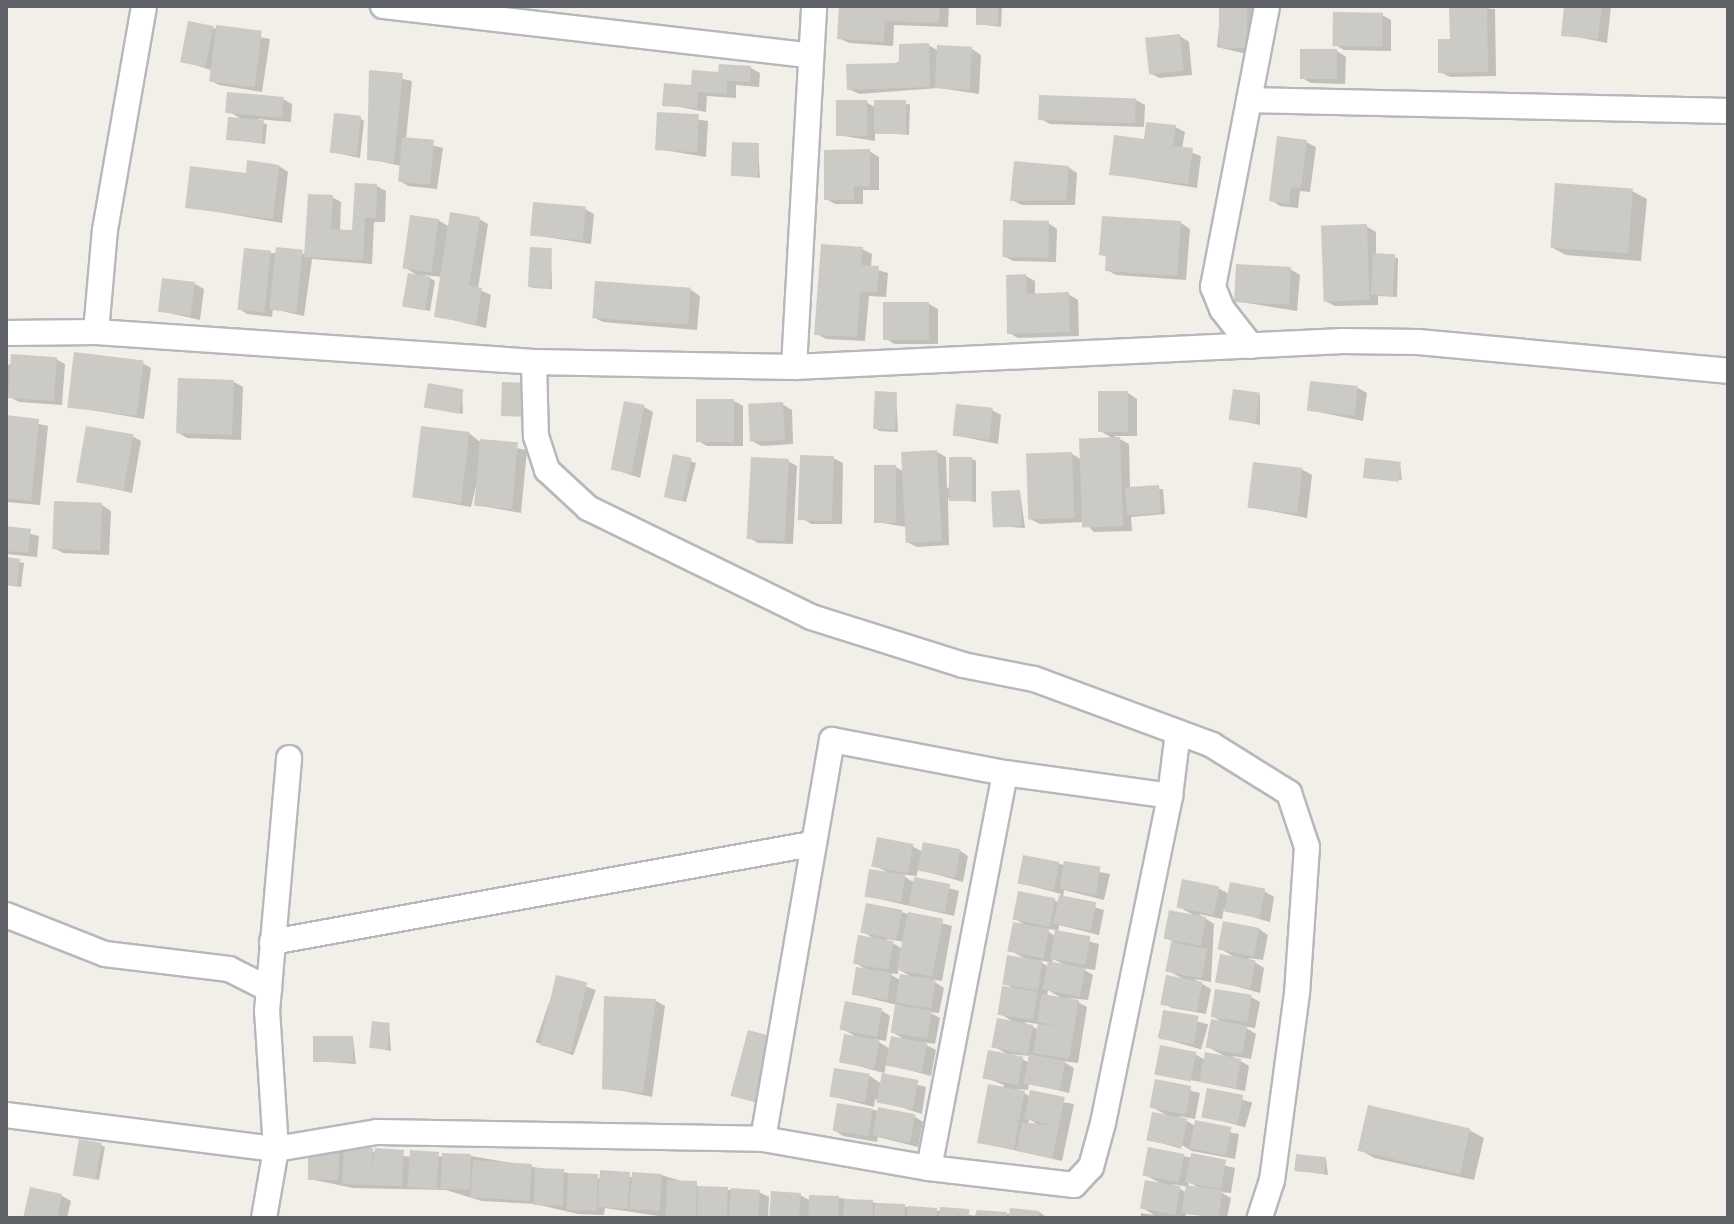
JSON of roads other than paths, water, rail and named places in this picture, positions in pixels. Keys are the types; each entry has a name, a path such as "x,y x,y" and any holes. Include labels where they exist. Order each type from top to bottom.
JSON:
{"street":[{"path":"96,332 105,230 144,6"},
{"path":"383,6 808,55"},
{"path":"794,367 808,55 814,6"},
{"path":"1251,346 1222,309 1213,287 1267,6"},
{"path":"1249,100 1728,111"},
{"path":"6,333 96,332 534,362 794,367 1251,346 1418,342 1728,371"},
{"path":"534,362 536,436 547,470 588,508 811,617 963,665 1034,679 1178,732 1212,745 1289,793 1307,847 1297,993 1272,1180 1260,1218"},
{"path":"6,1115 276,1149 377,1132 763,1139 929,1168 1074,1185 1091,1167 1170,796 1178,732"},
{"path":"763,1139 811,844 832,740 1005,773 1170,796"},
{"path":"264,1218 276,1149 269,989 289,758"},
{"path":"929,1168 1005,773"},
{"path":"272,942 811,844"},
{"path":"6,915 27,928 105,954 229,969 269,989"}]}
